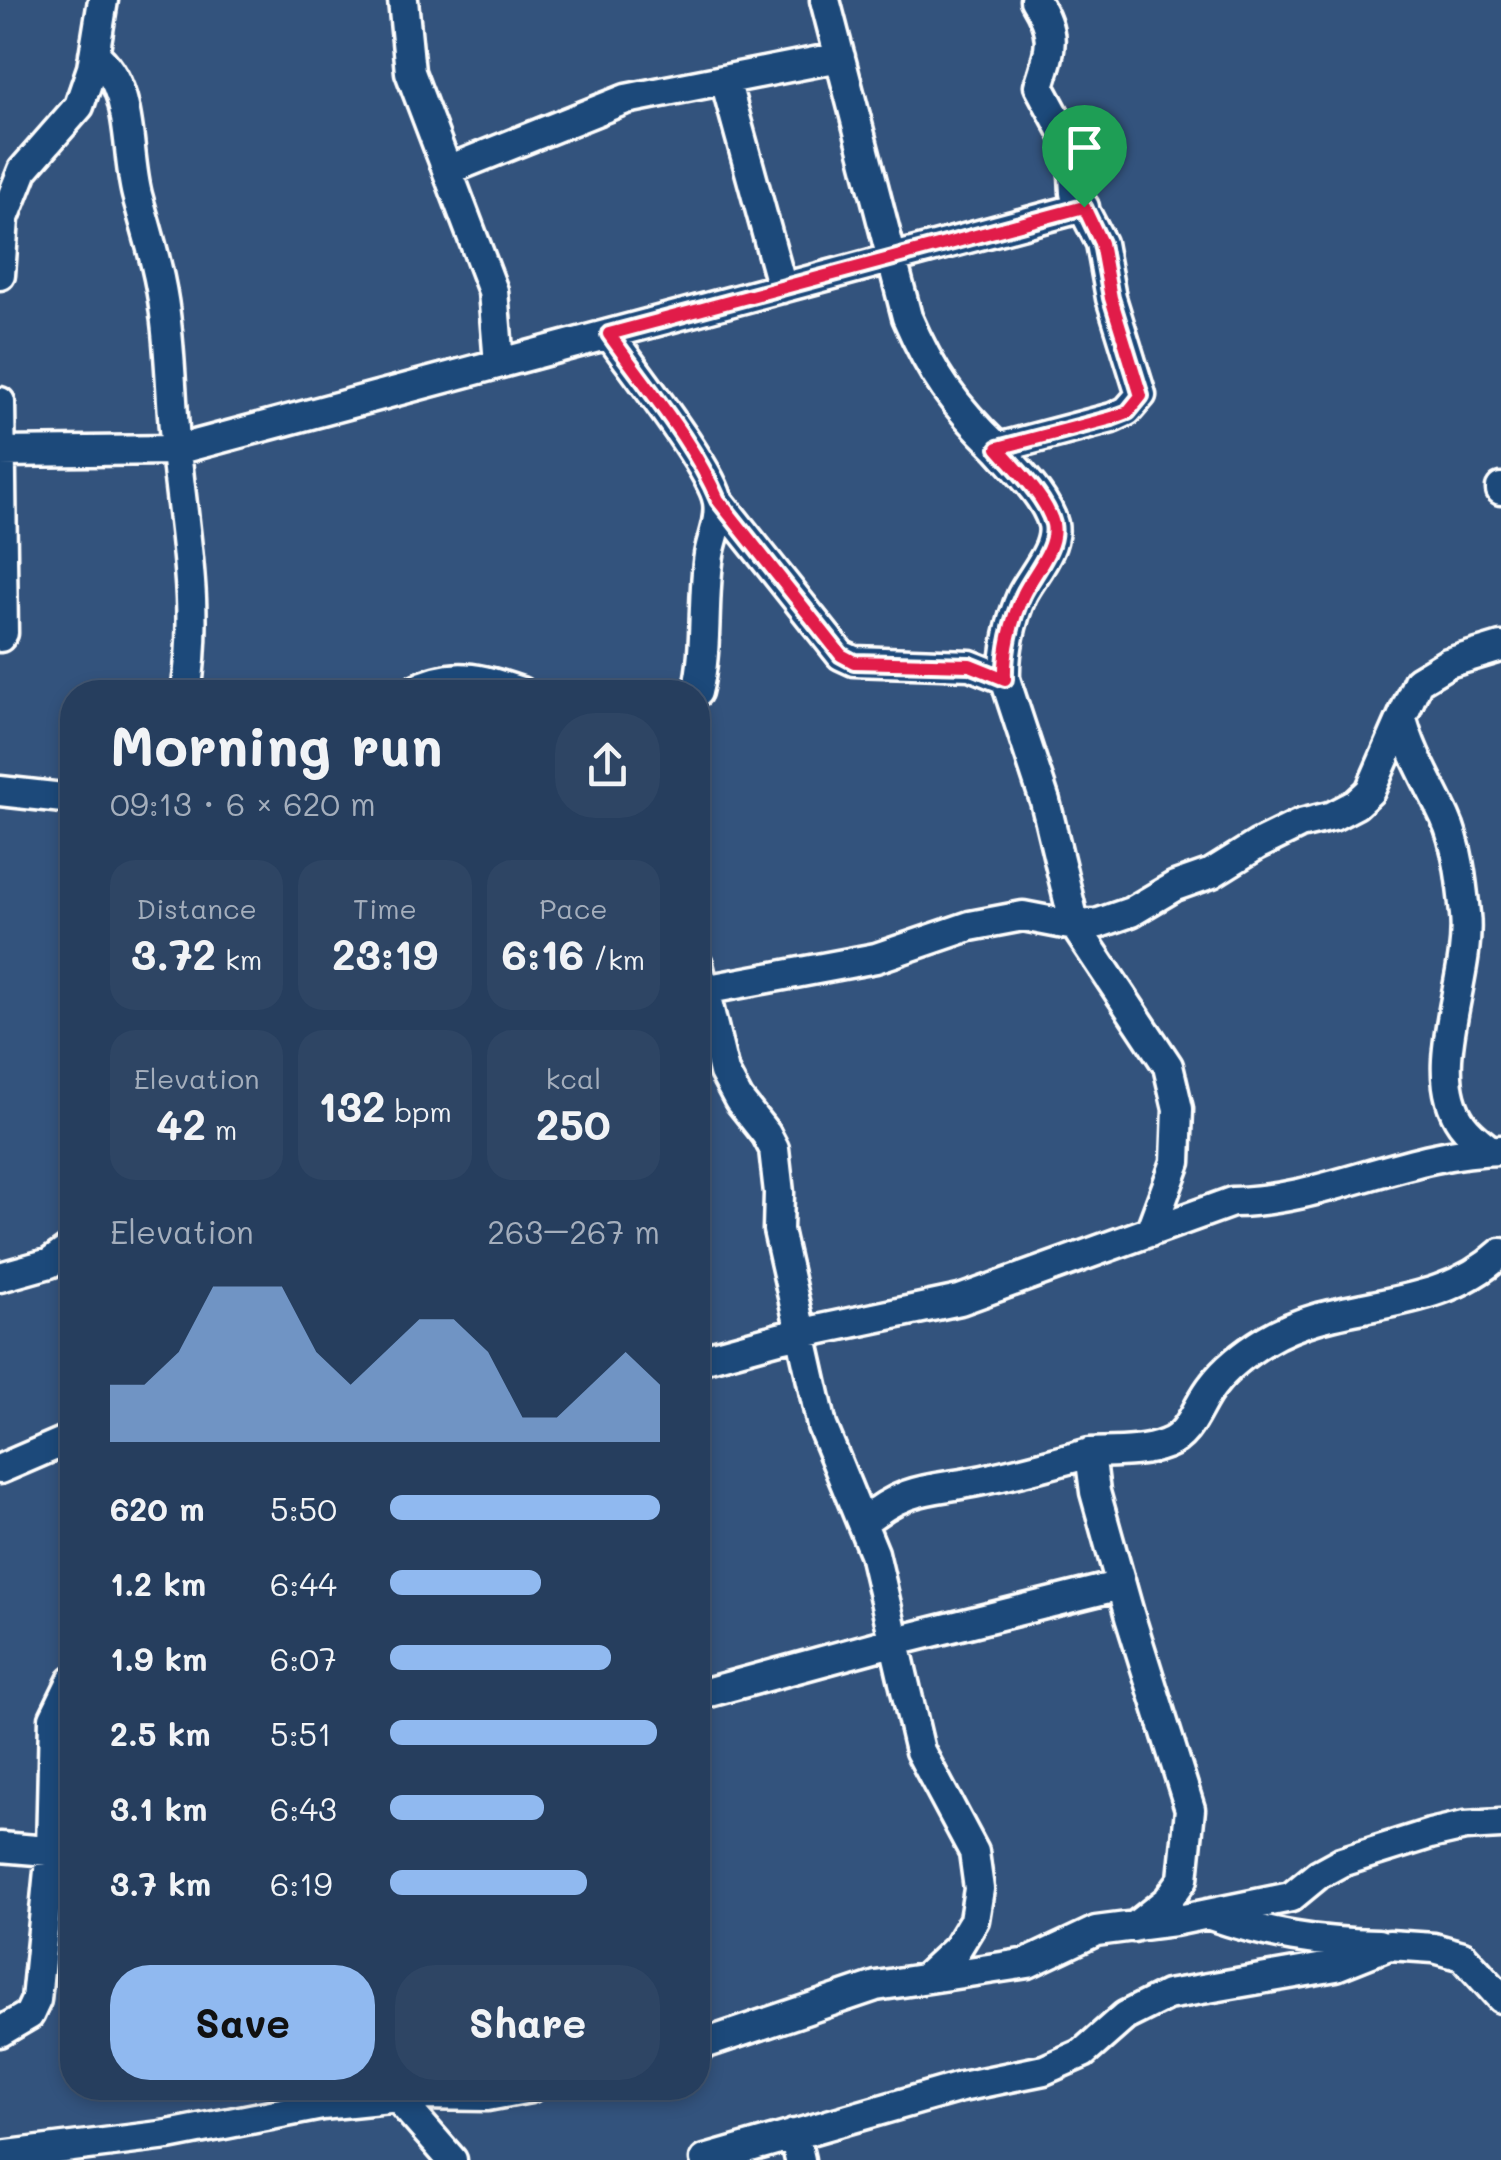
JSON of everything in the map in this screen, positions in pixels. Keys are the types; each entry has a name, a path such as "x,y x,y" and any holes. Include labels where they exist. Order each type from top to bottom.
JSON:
{"street":[{"path":"1,259 4,218 22,170 80,106 94,54 102,0"},
{"path":"403,0 410,72 493,291 499,363"},
{"path":"825,0 907,317 928,366 967,418 998,448 1040,500 1053,524 1052,538 1022,596 1014,621 1005,679 1045,801 1075,926 1168,1066 1178,1109 1176,1162 1150,1232"},
{"path":"998,448 1112,418 1128,412 1141,396 1111,298 1101,243 1075,193 1068,140 1038,86 1052,44 1047,19 1035,0"},
{"path":"94,54 108,65 118,82 136,193 154,248 166,314 194,620 187,680"},
{"path":"448,170 626,99 840,57"},
{"path":"725,80 782,288"},
{"path":"0,452 176,450 1084,207"},
{"path":"609,334 691,452 718,500 841,655 854,662 970,665 1005,679"},
{"path":"0,402 0,638"},
{"path":"697,680 718,500"},
{"path":"710,980 876,958 970,926 1023,916 1075,926 1131,912 1300,824 1332,816 1356,804 1370,791 1418,680 1428,672 1501,647"},
{"path":"440,680 466,676 480,680"},
{"path":"1402,719 1407,740 1447,821 1466,916 1466,946 1446,1079 1461,1122 1495,1150"},
{"path":"0,791 60,798"},
{"path":"710,1021 724,1072 774,1149 778,1167 778,1230 822,1426 874,1553 920,1751 974,1852 979,1889 974,1920 957,1948 927,1976"},
{"path":"710,1357 801,1333 960,1300 1232,1202 1270,1202 1428,1159 1495,1150"},
{"path":"862,1523 885,1504 914,1490 988,1480 1090,1453 1168,1444 1183,1434 1213,1384 1265,1340 1304,1322 1453,1287 1501,1252"},
{"path":"0,1277 50,1263 60,1256"},
{"path":"0,1469 60,1443"},
{"path":"1090,1453 1095,1492 1120,1585 1190,1809 1183,1879 1168,1900 1134,1927"},
{"path":"710,1692 1120,1585"},
{"path":"60,1706 54,1718 60,1818"},
{"path":"710,2042 839,1997 927,1976 1028,1963 1096,1931 1208,1914 1291,1896 1328,1868 1430,1834 1464,1826 1501,1824"},
{"path":"0,1847 60,1852"},
{"path":"0,2032 29,2015 36,2000 60,1863"},
{"path":"1208,1914 1253,1930 1317,1943 1434,1948 1463,1956 1501,1998"},
{"path":"705,2160 797,2147 961,2087 1044,2070 1083,2053 1125,2016 1167,1995 1336,1966 1390,1945"},
{"path":"0,2156 168,2135 352,2100"},
{"path":"386,2100 452,2160"}],"route":[{"path":"1084,207 1101,243 1111,298 1141,396 1128,412 1112,418 998,448 1040,500 1053,524 1046,554 1022,596 1014,621 1005,679 970,665 854,662 841,655 718,500 681,437 609,334 1084,207"}]}
